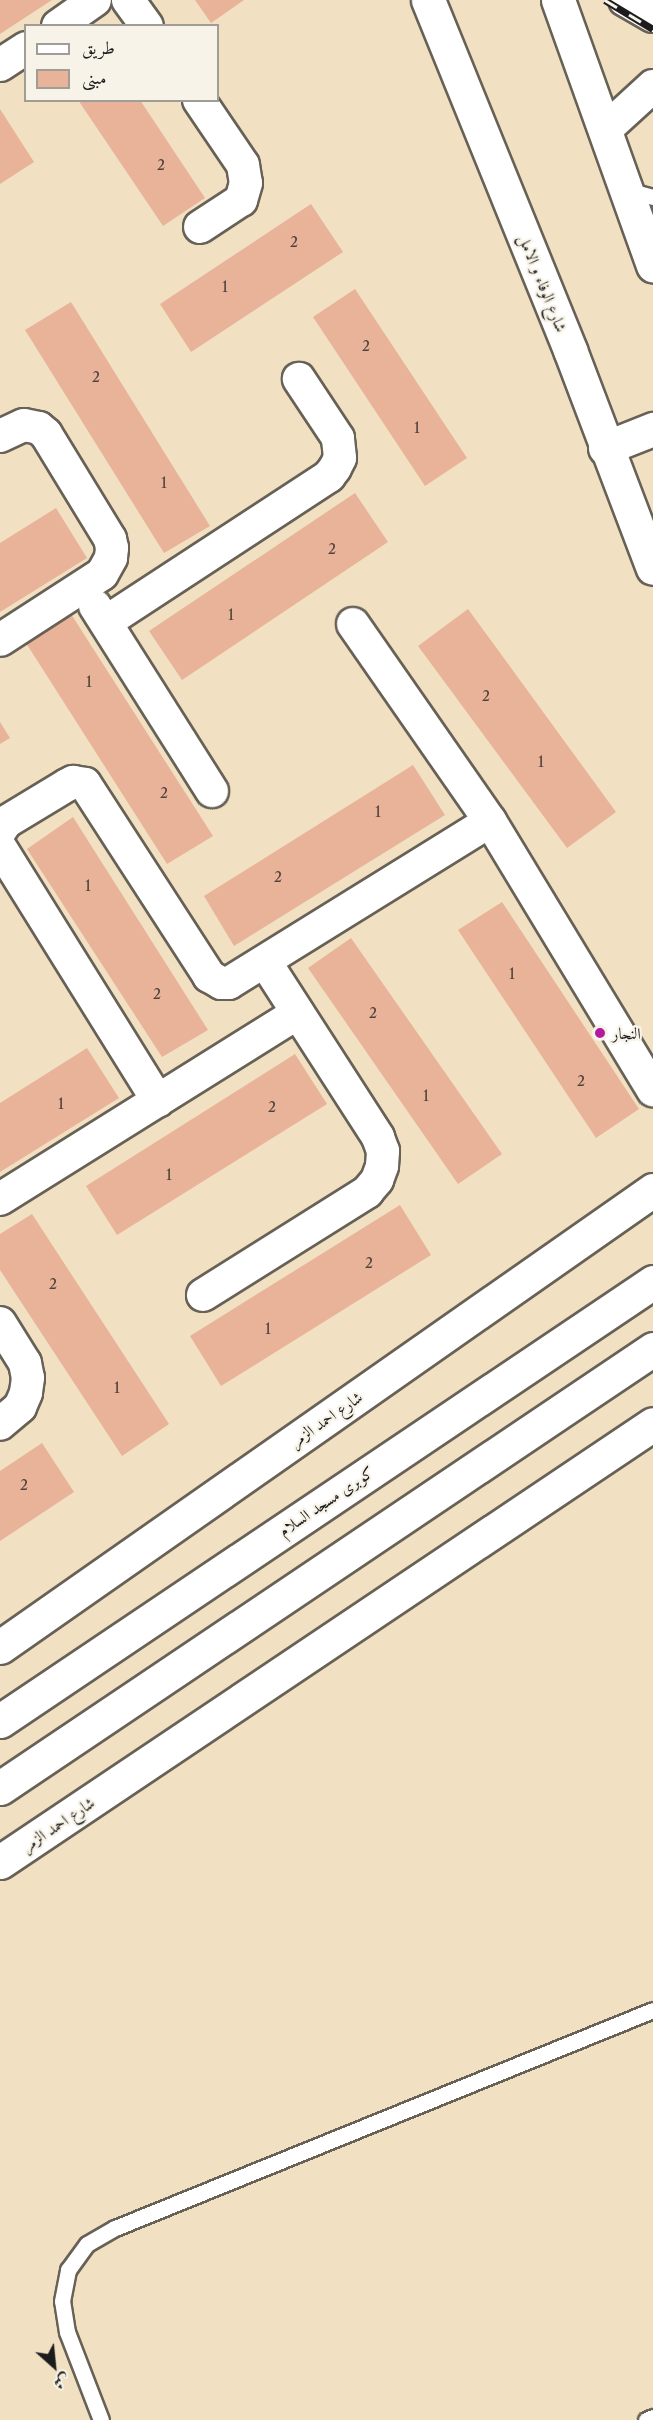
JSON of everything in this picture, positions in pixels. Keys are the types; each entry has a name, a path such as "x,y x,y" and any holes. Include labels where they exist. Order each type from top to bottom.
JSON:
{"main road":[{"name":"شارع الوفاء و الامل","path":"428,0 570,350 605,448 653,568"},
{"path":"558,0 605,130 639,193 653,266"},
{"path":"605,448 653,429"},
{"name":"شارع احمد الزمر","path":"0,1647 653,1190"},
{"name":"كوبرى مسجد السلام","path":"0,1721 653,1282"},
{"path":"0,1788 653,1349"},
{"name":"شارع احمد الزمر","path":"0,1862 653,1424"}],"street":[{"path":"61,24 95,0"},
{"path":"128,0 146,24"},
{"path":"624,0 653,16"},
{"path":"0,65 24,49"},
{"path":"605,130 653,86"},
{"path":"200,102 243,165 246,183 241,200 200,227"},
{"path":"106,622 329,476 340,458 338,438 299,378"},
{"path":"0,436 24,425 39,428 46,434 110,539 111,558 108,567 83,587 0,640"},
{"path":"83,587 212,790"},
{"path":"353,624 490,821 653,1089"},
{"path":"0,831 6,822 67,785 73,782 85,784 209,976 221,983 229,983 266,963 490,821"},
{"path":"0,847 158,1101"},
{"path":"203,1295 367,1192 377,1180 382,1166 383,1151 378,1137 266,963"},
{"path":"0,1199 298,1013"},
{"path":"0,1323 25,1363 28,1378 26,1393 20,1407 0,1424"}],"lane":[{"path":"101,2420 67,2332 62,2301 68,2270 87,2244 115,2228 653,2010"},
{"path":"646,2420 653,2417"}],"building":[{"path":"0,0 52,0 0,34"},
{"path":"195,0 244,0 211,23"},
{"path":"79,102 141,102 205,198 163,226"},
{"path":"0,109 34,162 0,184"},
{"path":"311,204 343,252 191,352 160,304"},
{"path":"355,289 467,458 425,486 313,317"},
{"path":"71,302 210,526 164,553 25,330"},
{"path":"355,493 388,542 182,680 149,631"},
{"path":"56,508 87,558 0,612 0,543"},
{"path":"468,609 616,812 567,848 418,646"},
{"path":"71,614 213,836 167,864 26,643"},
{"path":"0,722 10,738 0,744"},
{"path":"413,765 445,815 234,946 204,896"},
{"path":"73,817 208,1030 162,1057 27,849"},
{"path":"502,902 639,1109 596,1138 458,930"},
{"path":"351,938 502,1154 458,1184 308,968"},
{"path":"87,1048 119,1098 0,1172 0,1103"},
{"path":"295,1054 327,1104 117,1235 86,1186"},
{"path":"400,1205 431,1255 221,1386 190,1336"},
{"path":"32,1214 169,1424 122,1456 0,1270 0,1234"},
{"path":"42,1443 74,1492 0,1541 0,1471"}],"railway":[{"path":"605,0 653,29"}],"place":[{"name":"النجار","path":"600,1033"}]}
